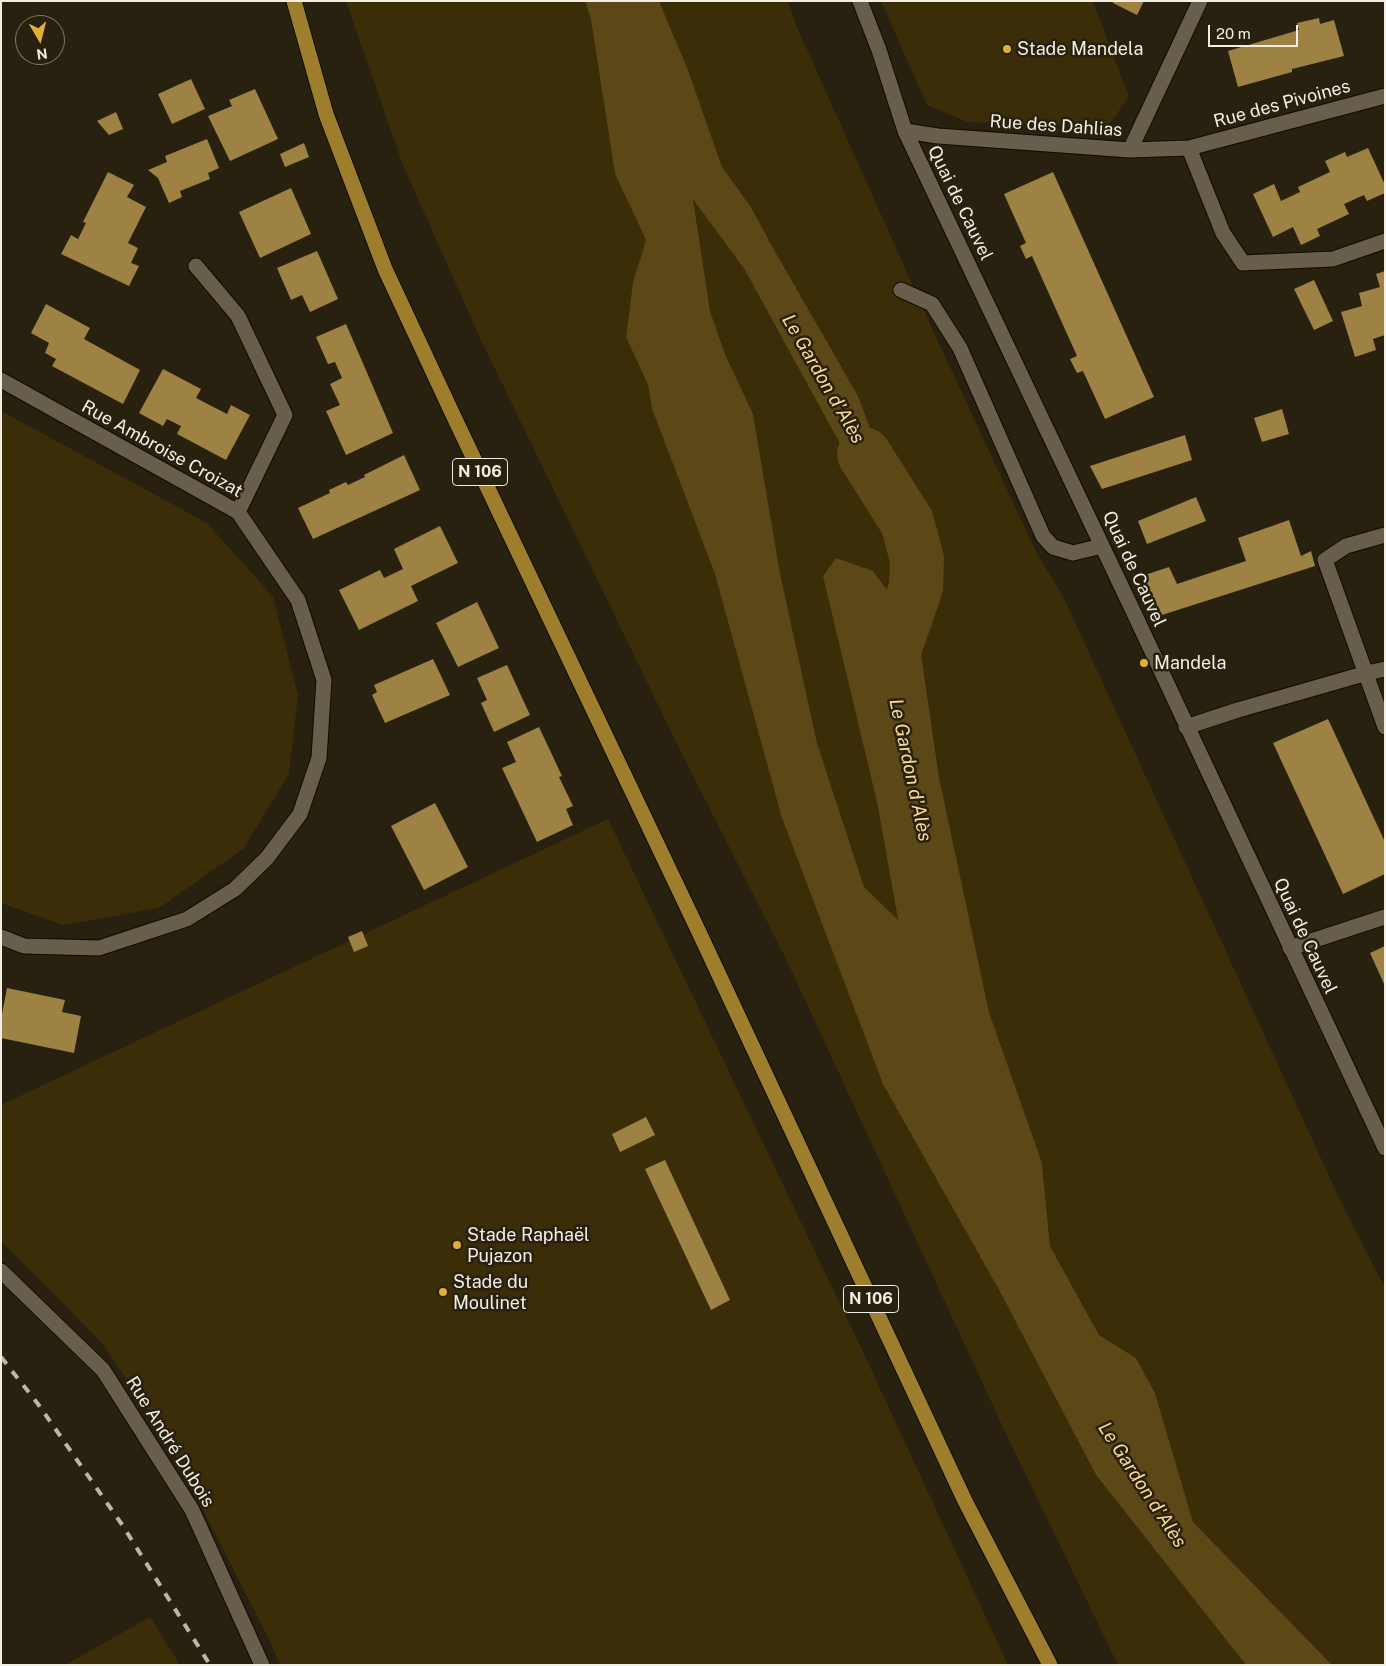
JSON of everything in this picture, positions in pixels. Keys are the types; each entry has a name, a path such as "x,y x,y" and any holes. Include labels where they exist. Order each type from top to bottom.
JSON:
{"main road":[{"name":"N 106","path":"294,1 326,114 385,268 965,1501 1050,1665"}],"street":[{"name":"Quai de Cauvel","path":"860,1 879,50 905,131 1385,1148"},
{"name":"Rue des Dahlias","path":"905,131 938,136 1130,150 1200,1"},
{"name":"Rue des Pivoines","path":"1130,150 1189,148 1385,96"},
{"path":"1189,148 1223,233 1243,263 1333,258 1385,242"},
{"path":"196,266 238,316 285,415 238,512"},
{"path":"901,290 932,304 960,348 1043,536 1053,546 1073,553 1102,546"},
{"name":"Rue Ambroise Croizat","path":"1,380 238,512 298,600 324,680 319,758 300,814 267,858 235,889 187,919 99,948 24,946 1,937"},
{"path":"1385,535 1346,546 1326,560 1385,728"},
{"path":"1186,727 1367,673 1385,670"},
{"path":"1290,948 1385,917"},
{"name":"Rue André Dubois","path":"1,1271 103,1370 192,1510 262,1665"}],"shaded area":[{"path":"346,1 585,1 591,20 615,174 646,240 633,282 626,337 648,385 652,409 715,574 998,1288 1096,1475 1246,1665 1118,1665 1008,1438 787,961 679,748 480,338 403,165"},
{"path":"659,1 788,1 796,25 935,335 1037,554 1062,594 1340,1200 1385,1288 1385,1665 1332,1665 1193,1522 1155,1393 1136,1358 1099,1335 1050,1246 1042,1163 989,1012 939,777 917,625 916,588 907,592 896,602 873,571 877,802 898,921 864,887 817,743 780,573 753,414 725,354 710,311 693,198 745,270 877,491 903,516 858,396 751,207 722,167 688,70"},
{"name":"Stade Mandela","path":"881,1 1093,1 1129,97 1108,126 968,122 927,105"},
{"path":"1,411 207,523 273,597 298,695 289,774 243,849 159,908 63,925 1,903"},
{"name":"Stade du Moulinet","path":"608,819 864,1354 1008,1665 280,1665 267,1635 162,1430 101,1342 1,1241 1,1105"},
{"path":"150,1617 180,1665 65,1665"}],"water":[{"path":"585,1 659,1 688,70 722,167 751,207 858,396 903,517 849,460 745,270 693,199 710,311 725,354 753,414 780,573 817,743 864,887 898,920 877,802 823,576 836,558 873,571 896,602 916,587 917,626 939,777 989,1012 1042,1163 1050,1246 1099,1335 1136,1358 1155,1393 1193,1522 1332,1665 1246,1665 1096,1475 998,1288 883,1084 782,818 715,574 652,409 648,385 626,337 633,282 646,240 615,174 591,20"}],"building":[{"path":"1113,1 1144,1 1137,15 1113,3"},
{"path":"1319,18 1320,24 1334,20 1344,56 1292,69 1292,72 1238,87 1228,51 1299,30 1297,23"},
{"path":"191,79 205,109 172,124 158,94"},
{"path":"255,89 278,139 230,161 208,116 232,106 229,100"},
{"path":"116,112 123,129 109,135 97,121"},
{"path":"207,139 219,168 208,173 210,179 180,191 182,197 169,203 158,178 148,170 167,162 165,156"},
{"path":"304,143 309,157 285,167 280,154"},
{"path":"1368,148 1385,185 1385,193 1367,201 1364,195 1344,204 1349,214 1317,229 1320,236 1301,245 1293,227 1273,237 1253,194 1274,184 1281,201 1300,192 1298,187 1330,172 1325,161 1345,152 1347,157"},
{"path":"108,172 134,185 127,197 146,207 128,243 138,248 131,263 139,266 129,286 61,254 71,235 78,239 86,223 83,222"},
{"path":"1053,172 1154,397 1105,419 1083,371 1077,373 1070,359 1077,356 1032,256 1026,259 1020,246 1026,243 1004,194"},
{"path":"291,188 311,234 260,258 239,212"},
{"path":"317,251 338,299 310,312 302,295 291,300 277,268"},
{"path":"1385,271 1385,335 1373,339 1376,350 1355,357 1341,312 1362,306 1359,293 1380,287 1376,274"},
{"path":"1314,280 1333,321 1314,330 1294,289"},
{"path":"46,304 90,328 84,339 140,370 123,404 52,366 56,359 45,353 49,343 31,333"},
{"path":"346,324 393,433 346,455 326,411 340,405 330,384 342,378 335,362 328,364 316,337"},
{"path":"163,369 201,389 196,398 227,414 231,405 250,415 226,460 177,434 181,426 167,419 163,426 139,413"},
{"path":"1282,409 1289,434 1262,442 1254,418"},
{"path":"1185,435 1192,460 1102,489 1090,466"},
{"path":"404,455 420,490 313,539 298,508 330,493 329,490 346,482 348,485 365,477 364,475"},
{"path":"1196,497 1206,521 1147,544 1138,521"},
{"path":"1289,520 1301,556 1311,551 1315,566 1162,615 1142,576 1169,567 1177,584 1246,561 1238,538"},
{"path":"440,526 458,563 411,586 418,601 359,630 339,590 380,570 384,578 403,569 394,549"},
{"path":"477,602 499,648 458,667 436,623"},
{"path":"433,659 450,695 385,723 372,695 377,692 374,685"},
{"path":"507,665 530,715 494,732 481,703 487,700 477,678"},
{"path":"1328,719 1385,842 1385,874 1343,894 1273,743"},
{"path":"539,727 562,776 559,777 573,806 566,809 573,825 537,842 502,768 516,762 507,742"},
{"path":"435,803 468,867 424,890 391,826"},
{"path":"362,931 368,946 354,952 348,937"},
{"path":"1385,946 1385,986 1370,953"},
{"path":"7,988 65,1000 62,1012 81,1016 74,1053 1,1038 1,1019"},
{"path":"646,1117 655,1135 620,1152 612,1134"},
{"path":"665,1160 730,1300 711,1310 645,1169"}],"waterway":[{"name":"Le Gardon d'Alès","path":"864,454 907,522 917,559 916,587 895,648 894,657"}],"railway":[{"path":"1,1357 38,1404 123,1526 210,1665"}],"place":[{"name":"Stade Mandela","path":"1007,49"},
{"name":"Mandela","path":"1144,663"},
{"name":"Stade Raphaël Pujazon","path":"457,1245"},
{"name":"Stade du Moulinet","path":"443,1292"}]}
